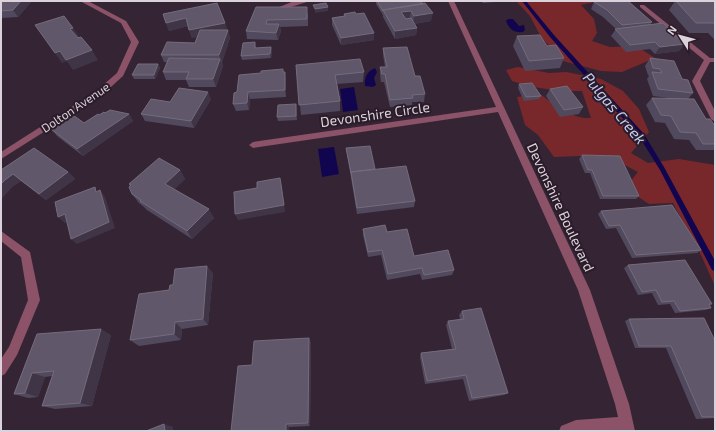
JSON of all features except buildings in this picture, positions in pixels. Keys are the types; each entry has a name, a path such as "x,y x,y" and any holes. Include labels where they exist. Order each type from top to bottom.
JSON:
{"street":[{"name":"Dolton Avenue","path":"1,156 98,94 120,74 134,42 124,22 83,1"},
{"path":"275,10 294,3 306,1"},
{"name":"Devonshire Boulevard","path":"451,1 584,290 622,404 627,427"},
{"path":"642,6 712,60 696,81 715,119"},
{"name":"Devonshire Circle","path":"253,145 501,110"},
{"path":"1,235 26,255 34,300 13,351 1,370"},
{"path":"566,431 576,428 627,427"}],"shaded area":[{"path":"516,1 600,1 581,5 594,19 597,33 592,41 610,47 636,46 655,58 622,72 601,71 563,61 541,37 530,16"},
{"path":"508,19 513,19 519,26 524,25 525,30 523,32 517,32 512,30 506,21"},
{"path":"518,67 549,73 566,72 601,79 623,91 639,109 649,132 631,153 648,163 679,159 715,165 715,286 702,257 673,203 649,204 625,188 638,172 606,155 554,157 538,135 525,125 517,97 540,94 557,107 570,114 584,118 591,118 582,91 547,89 512,81 506,70"},
{"path":"375,68 377,72 374,78 376,85 373,87 365,86 367,75"},
{"path":"354,87 358,110 343,112 340,89"},
{"path":"334,147 339,174 322,177 318,149"}],"waterway":[{"name":"Pulgas Creek","path":"524,1 552,36 642,136 662,169 715,268"}]}
